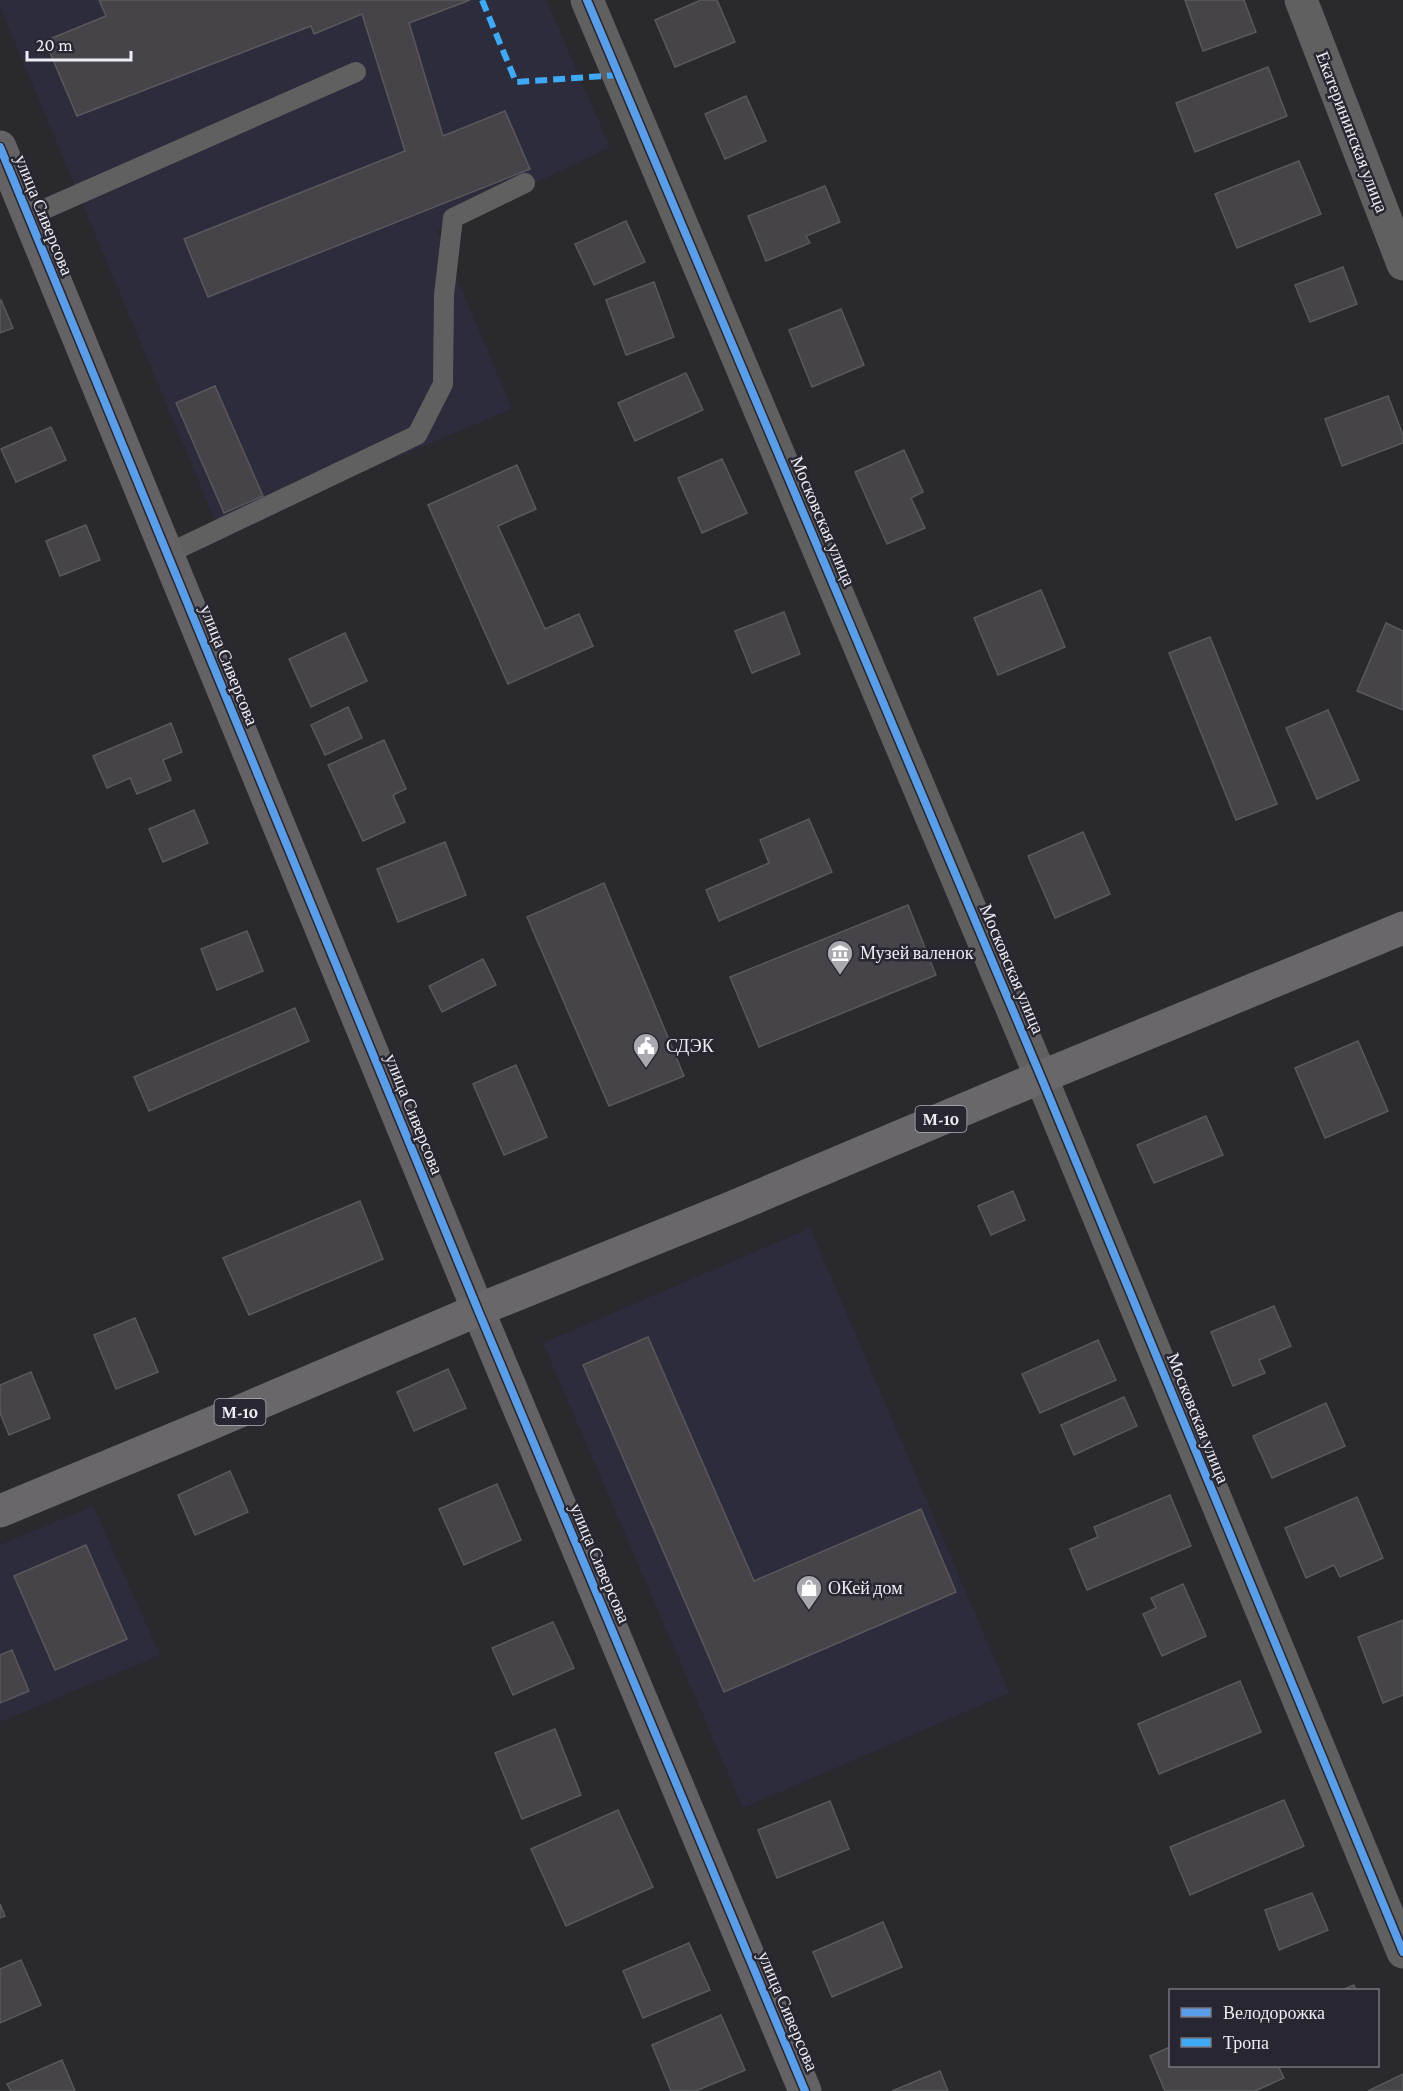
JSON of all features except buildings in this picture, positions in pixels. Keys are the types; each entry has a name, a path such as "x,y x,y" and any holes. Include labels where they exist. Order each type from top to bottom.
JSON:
{"highway":[{"name":"М-10","path":"0,1511 478,1310 717,1214 1403,928"}],"street":[{"name":"Московская улица","path":"587,0 1041,1077 1403,1952"},
{"name":"Екатерининская улица","path":"1301,0 1403,264"},
{"name":"улица Сиверсова","path":"0,147 478,1310 805,2091"}],"lane":[{"path":"29,216 356,72"},
{"path":"167,554 417,435 443,384 444,295 453,218 525,183"}],"shaded area":[{"path":"0,0 546,0 610,147 437,231 512,409 220,532 0,7"},
{"path":"810,1228 1009,1693 743,1808 543,1343"},
{"path":"93,1506 160,1655 0,1722 0,1545"}],"marked path":[{"path":"482,0 516,82 619,75"}],"cycle path":[{"path":"587,0 1041,1077 1403,1952"},
{"path":"0,147 478,1310 805,2091"}],"place":[{"name":"Музей валенок","path":"840,976"},
{"name":"СДЭК","path":"646,1069"},
{"name":"ОКей дом","path":"809,1611"}]}
